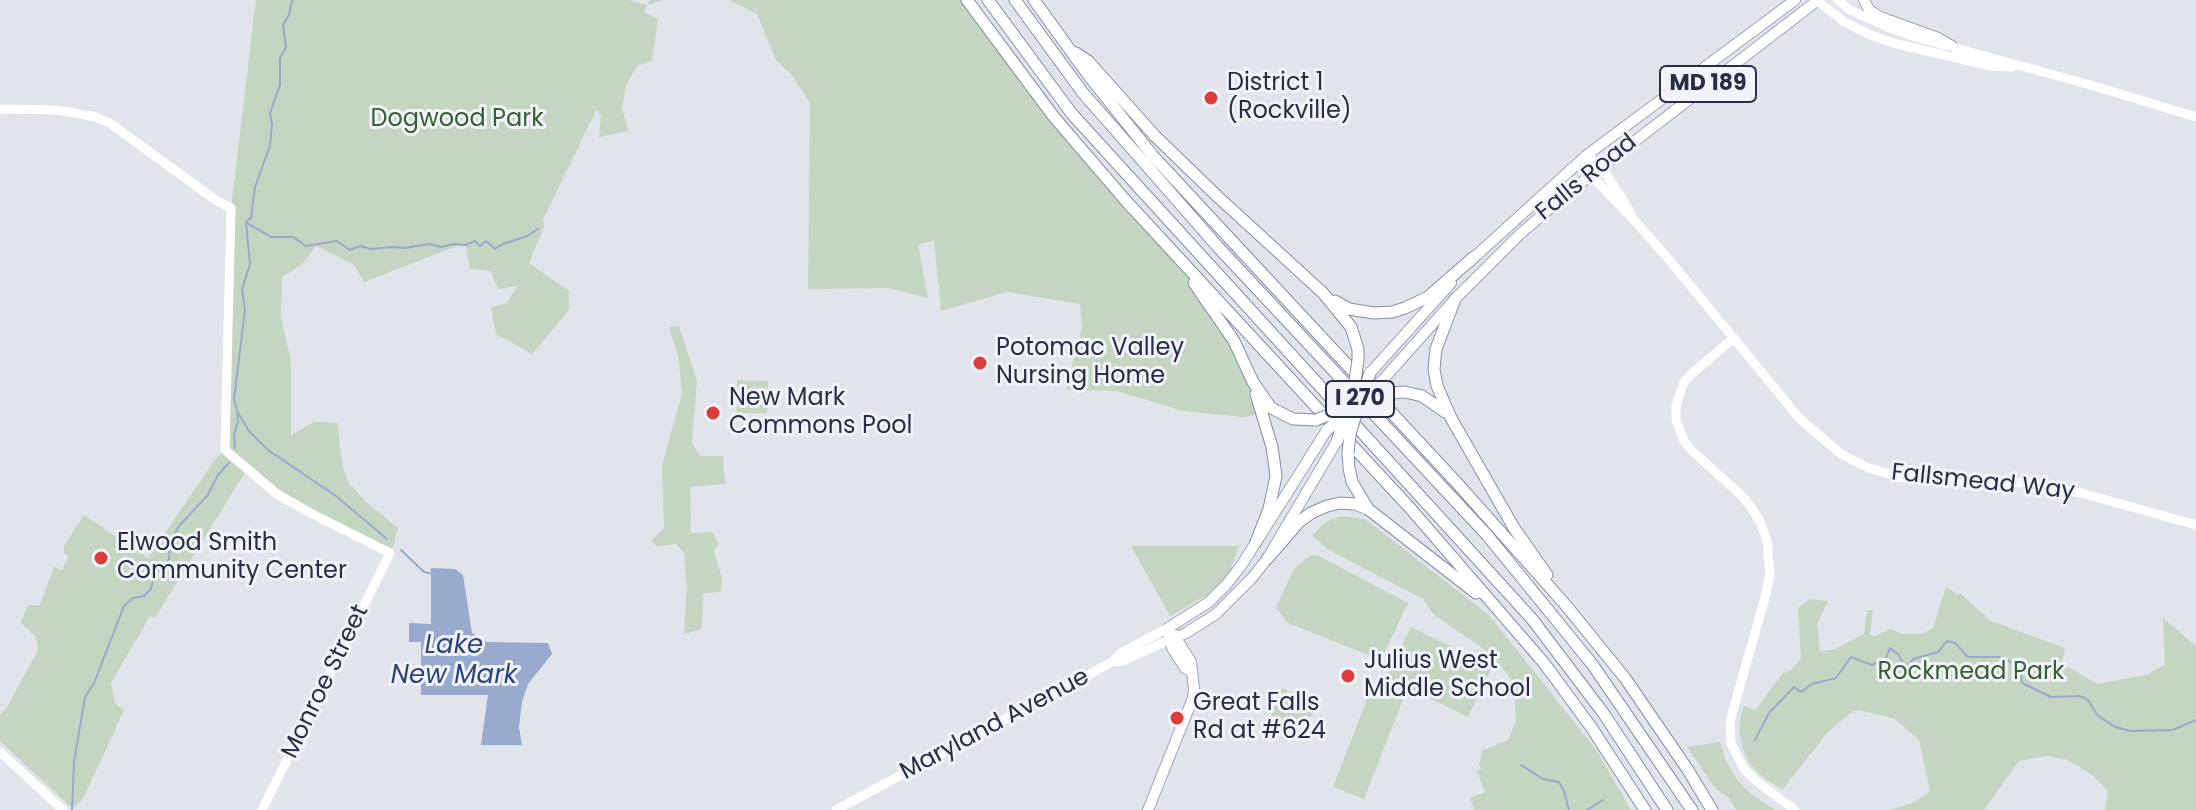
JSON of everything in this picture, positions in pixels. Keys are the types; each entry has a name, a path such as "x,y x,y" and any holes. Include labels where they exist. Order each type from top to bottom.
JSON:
{"highway":[{"name":"I 270","path":"967,0 1054,117 1128,203 1410,508 1544,663 1591,727 1645,810"},
{"name":"I 270","path":"988,0 1072,114 1532,619 1604,714 1667,810"},
{"name":"I 270","path":"1015,0 1083,93 1218,247 1487,535 1592,664 1692,810"},
{"name":"I 270","path":"1034,0 1153,156 1457,483 1564,603 1625,678 1712,810"},
{"path":"1068,48 1088,61 1155,136 1323,293 1351,327 1358,360 1349,468 1352,482 1368,509"},
{"path":"1128,203 1183,268 1234,341 1253,382 1272,447 1276,476 1269,509 1256,542"},
{"path":"1323,293 1349,309 1392,312 1428,297 1474,257"},
{"path":"1455,299 1436,349 1434,369 1437,386 1451,418 1514,528 1564,603"},
{"path":"1337,441 1370,373"},
{"path":"1253,382 1271,408 1293,419 1316,420 1353,403 1405,392 1435,403 1451,418"},
{"path":"1327,430 1353,403 1380,383"},
{"path":"1267,559 1299,522 1311,513 1340,503 1355,504 1368,509 1472,589 1544,663"},
{"path":"1639,767 1661,810"}],"main road":[{"name":"Falls Road","path":"1370,373 1474,257 1583,159 1795,0"},
{"name":"Falls Road","path":"1380,383 1455,299 1519,235 1599,167 1817,0"},
{"path":"1864,0 1869,10 1880,17 1952,46"},
{"path":"1191,671 1185,668 1168,628 1209,602 1241,566 1327,430"},
{"path":"1173,639 1204,622 1234,596 1267,559 1337,441"},
{"path":"1187,653 1190,641 1204,622"},
{"path":"1148,810 1193,698 1191,662 1173,639"}],"street":[{"path":"1817,0 1843,21 1893,43 1991,66 2028,69"},
{"path":"1838,0 1850,10 1892,29 2196,117"},
{"name":"Monroe Street","path":"0,109 57,110 96,117 111,124 231,208 225,450 277,494 390,553 262,810"},
{"name":"Fallsmead Way","path":"1583,159 1599,167 1621,195 1636,222"},
{"name":"Fallsmead Way","path":"1583,159 1590,175 1636,222 1800,419 1841,454 1869,468 1899,477 1924,481 2012,482 2046,486 2196,525"},
{"path":"1734,338 1683,384 1676,406 1676,420 1691,450 1752,508 1767,541 1770,573 1730,721 1731,743 1744,769 1795,810"},
{"name":"Maryland Avenue","path":"836,810 1112,662 1121,653 1168,628"},
{"name":"Maryland Avenue","path":"1112,662 1123,661 1173,639"},
{"path":"0,752 63,810"}],"green space":[{"name":"Dogwood Park","path":"256,0 628,0 647,5 644,12 658,19 652,61 637,66 626,85 622,108 628,131 599,137 601,116 597,109 543,219 544,227 529,263 569,291 569,310 532,354 496,334 491,308 506,303 518,286 498,289 490,271 470,269 465,243 364,282 354,265 316,246 302,264 282,277 281,318 291,362 291,435 315,422 337,423 348,482 365,501 398,528 393,546 390,553 314,515 247,469 155,618 150,616 111,683 115,703 124,710 84,797 73,809 0,741 0,715 38,650 36,637 21,623 28,605 40,605 54,567 62,570 68,557 64,546 84,515 148,558 225,449 231,208"},
{"path":"729,0 967,0 1017,69 1183,268 1234,341 1262,414 1243,417 1183,411 1117,391 1066,390 1082,328 1080,304 1007,292 941,311 934,240 918,245 928,298 888,288 808,289 810,103 791,74 776,60 757,14"},
{"path":"679,326 697,381 692,443 700,456 723,456 725,484 690,487 691,533 712,532 719,544 714,551 722,578 721,592 703,593 702,629 684,634 687,587 684,553 676,544 657,546 651,541 664,528 662,465 682,394 678,355 669,327"},
{"path":"737,380 768,381 767,413 737,413"},
{"path":"1341,516 1365,519 1489,615 1597,751 1631,810 1474,810 1470,798 1485,792 1477,771 1481,769 1479,764 1483,750 1508,740 1516,720 1514,684 1481,647 1433,614 1423,599 1327,549 1312,535 1326,522"},
{"path":"1131,546 1239,546 1225,585 1170,616"},
{"path":"1317,555 1408,603 1381,660 1288,623 1276,608 1294,569 1310,556"},
{"name":"Rockmead Park","path":"1946,586 1958,595 1960,593 1991,621 2065,648 2062,663 2097,684 2146,675 2165,665 2163,618 2196,646 2196,810 2105,810 2108,791 2092,775 2068,760 2046,756 2019,761 1984,810 1890,810 1912,803 1930,791 1919,740 1895,719 1860,710 1853,711 1828,732 1782,790 1758,773 1747,759 1742,745 1739,731 1741,715 1744,706 1755,710 1783,673 1790,671 1801,659 1798,608 1810,599 1828,601 1817,624 1820,652 1835,649 1864,634 1867,610 1873,610 1870,635 1891,629 1901,634 1922,634 1933,628"},
{"path":"1411,627 1492,667 1468,717 1386,677"},
{"path":"1373,684 1404,697 1364,799 1333,787"},
{"path":"1282,688 1288,691 1285,698 1314,710 1311,717 1304,715 1301,722 1289,717 1287,721 1270,718"},
{"path":"1720,742 1725,759 1738,781 1775,810 1736,810 1728,797 1715,788 1687,747"}],"water":[{"name":"Lake New Mark","path":"431,568 455,569 463,575 472,633 487,642 548,643 552,654 528,684 522,702 519,727 522,745 481,745 488,695 421,695 421,642 409,642 409,623 431,624"}],"waterway":[{"path":"292,0 283,25 286,47 280,58 280,85 270,113 270,146 255,187 251,218 246,222 250,264 242,289 245,310 234,399 249,431 268,450 336,496 387,539"},
{"path":"247,223 271,237 293,237 306,246 337,241 350,250 360,246 371,249 429,244 441,247 475,241 480,246 486,241 495,249 538,229"},
{"path":"235,448 237,414"},
{"path":"72,810 74,762 85,697 94,683 124,606 151,589 155,574 169,559 170,543 179,526 207,496 218,475 229,463"},
{"path":"401,550 424,572 433,574"},
{"path":"1755,740 1769,713 1794,687 1801,692 1812,684 1836,678 1851,657 1872,665 1886,658 1890,648 1899,655 1903,664 1910,665 1913,659 1938,652 1947,641 1955,643 1968,657 1999,657 2019,665 2022,683 2051,697 2080,696 2088,700 2097,715 2115,727 2131,731 2173,730 2196,720"},
{"path":"1521,765 1543,779 1559,782 1569,810"},
{"path":"1587,810 1603,800"}],"place":[{"name":"District 1 (Rockville)","path":"1211,98"},
{"name":"Potomac Valley Nursing Home","path":"980,363"},
{"name":"New Mark Commons Pool","path":"713,413"},
{"name":"Elwood Smith Community Center","path":"101,558"},
{"name":"Julius West Middle School","path":"1348,676"},
{"name":"Great Falls Rd at #624","path":"1177,718"}]}
